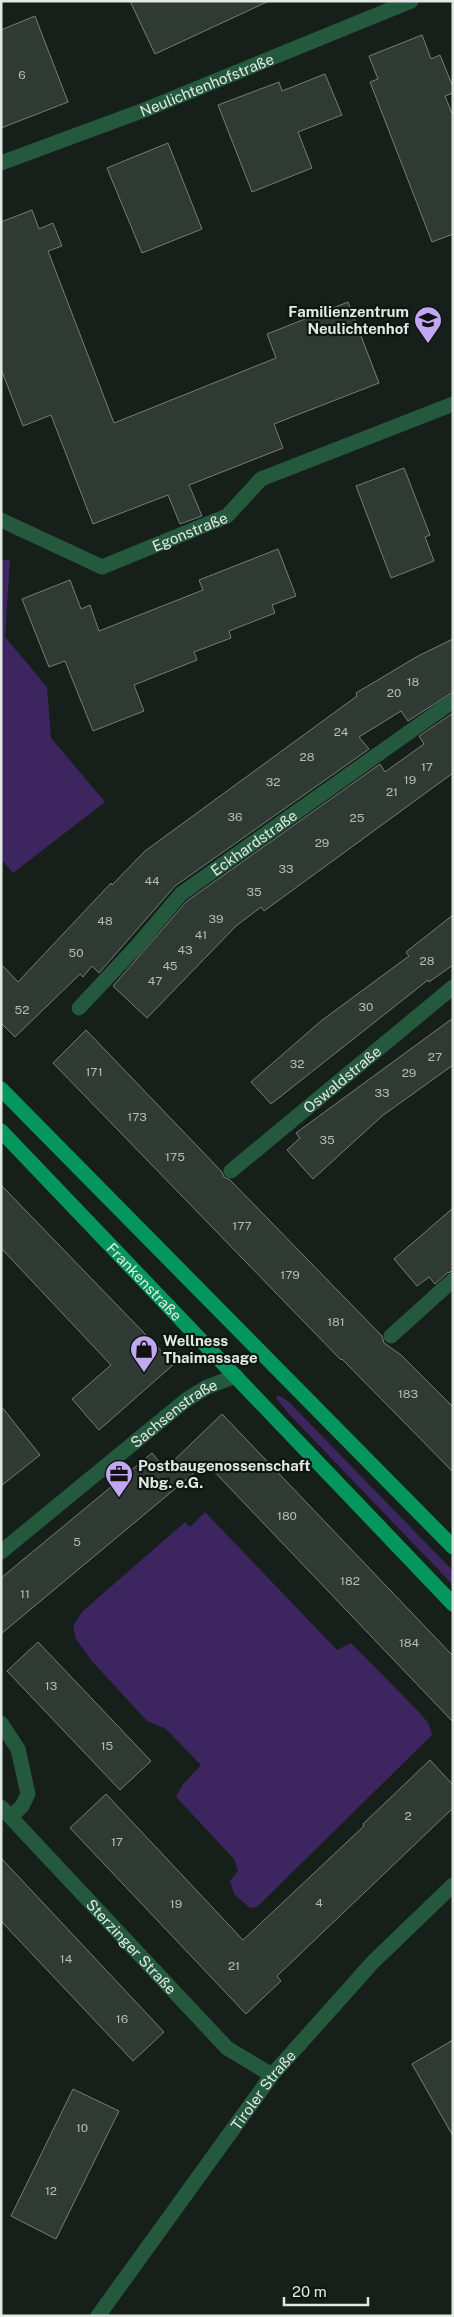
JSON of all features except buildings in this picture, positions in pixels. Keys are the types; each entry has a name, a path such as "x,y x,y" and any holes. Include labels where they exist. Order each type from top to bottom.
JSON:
{"main road":[{"path":"2,1091 453,1547"},
{"name":"Frankenstraße","path":"1,1132 453,1604"}],"street":[{"name":"Neulichtenhofstraße","path":"1,163 147,109 411,1"},
{"name":"Egonstraße","path":"1,520 102,567 227,516 261,479 453,404"},
{"name":"Eckhardstraße","path":"79,1008 137,946 181,894 453,702"},
{"name":"Oswaldstraße","path":"231,1171 453,987"},
{"path":"391,1336 453,1280"},
{"name":"Sachsenstraße","path":"1,1552 186,1400 207,1387 236,1376"},
{"path":"1,1723 18,1750 28,1794 22,1806 6,1812"},
{"name":"Sterzinger Straße","path":"6,1812 227,2048 272,2075"},
{"name":"Tiroler Straße","path":"98,2316 272,2075 373,1962 453,1885"}],"shaded area":[{"path":"1,560 10,560 5,637 47,687 51,738 105,802 13,873 1,859"},
{"path":"278,1395 289,1402 453,1571 453,1585 288,1413 276,1398"},
{"path":"205,1512 337,1650 351,1643 419,1712 429,1724 432,1735 257,1907 250,1908 234,1894 230,1881 238,1871 234,1859 176,1797 183,1784 201,1765 166,1729 147,1721 92,1661 76,1639 73,1626 83,1611 185,1522 190,1527"}],"place":[{"name":"Familienzentrum Neulichtenhof","path":"428,344"},
{"name":"Wellness Thaimassage","path":"144,1373"},
{"name":"Postbaugenossenschaft Nbg. e.G.","path":"119,1498"}]}
